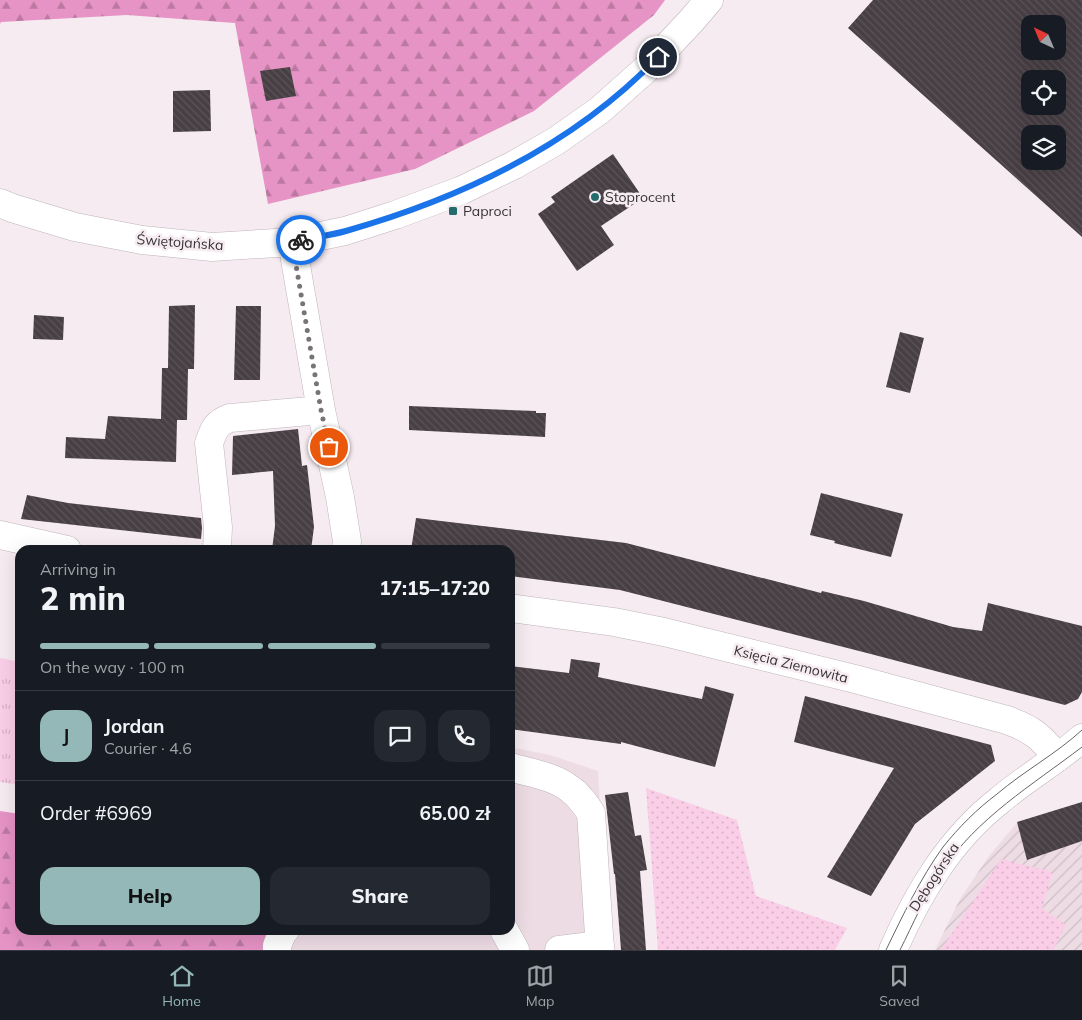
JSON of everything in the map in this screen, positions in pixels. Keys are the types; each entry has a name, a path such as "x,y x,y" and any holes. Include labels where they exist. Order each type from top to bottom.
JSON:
{"street":[{"name":"Świętojańska","path":"0,203 75,227 142,240 212,247 292,242 345,231 460,192 514,165 556,140 600,110 646,69 708,0"},
{"path":"292,242 321,410 340,497 346,545"},
{"path":"217,545 218,527 209,443 214,430 220,422 230,418 321,410"},
{"path":"0,535 45,545"},
{"name":"Księcia Ziemowita","path":"515,609 614,622 664,632 855,679 1007,720 1021,725 1036,734 1057,758"},
{"name":"Dębogórska","path":"893,950 925,887 957,841 981,816 1001,799 1082,738"},
{"path":"515,768 556,780 570,788 591,813 600,948 559,950"},
{"path":"277,950 281,935"},
{"path":"507,935 515,950"}],"shaded area":[{"path":"515,748 550,755 598,771 608,950 268,950 267,935 515,935"},
{"path":"1082,802 1082,950 935,950 960,899 989,856 1016,824"}],"green space":[{"path":"0,0 665,0 654,15 534,111 415,169 268,204 235,23 127,15 1,22 0,24"},
{"path":"0,658 15,661 15,784 0,782"},
{"path":"646,788 737,820 756,896 847,928 835,950 658,950"},
{"path":"0,811 15,813 15,935 267,935 268,950 0,950"},
{"path":"1001,859 1053,872 1042,908 1066,925 1053,950 941,950"}],"building":[{"path":"873,0 1082,0 1082,237 848,28"},
{"path":"290,67 296,96 266,101 260,71"},
{"path":"210,90 211,131 173,132 173,91"},
{"path":"613,154 643,198 601,226 614,245 577,271 538,214 555,202 551,197"},
{"path":"195,305 194,369 188,369 187,420 177,420 176,462 65,458 66,437 105,439 108,416 161,419 162,368 168,368 169,306"},
{"path":"236,306 261,306 260,380 234,380"},
{"path":"34,315 64,317 63,340 33,339"},
{"path":"900,332 924,338 910,393 886,387"},
{"path":"409,406 546,413 545,437 409,430"},
{"path":"298,429 302,466 307,465 314,527 312,545 273,545 275,526 273,471 232,475 233,436"},
{"path":"821,493 903,514 891,557 810,535"},
{"path":"27,495 68,503 201,518 201,539 21,519"},
{"path":"416,518 626,543 821,593 822,591 864,601 953,627 982,631 988,603 1082,626 1082,692 1078,699 1065,705 620,590 515,577 515,545 412,545"},
{"path":"571,659 600,663 598,677 702,699 705,686 734,694 715,767 621,742 621,744 515,730 515,667 569,673"},
{"path":"805,696 991,745 995,761 915,824 871,896 827,877 894,768 794,742"},
{"path":"628,792 635,836 641,835 647,870 640,871 646,950 621,950 615,874 605,795"},
{"path":"1082,802 1082,841 1027,860 1017,822"}],"tram line":[{"path":"886,950 912,897 943,847 955,832 975,812 1082,730"},
{"path":"900,950 919,910 941,872 971,835 1006,804 1082,747"}],"way so far":[{"path":"301,240 292,242 294,260 329,447"}],"place":[{"name":"Stoprocent","path":"595,197"},
{"name":"Paproci","path":"453,211"}],"route":[{"path":"301,240 345,231 395,215 460,192 514,165 556,140 600,110 658,57"}]}
